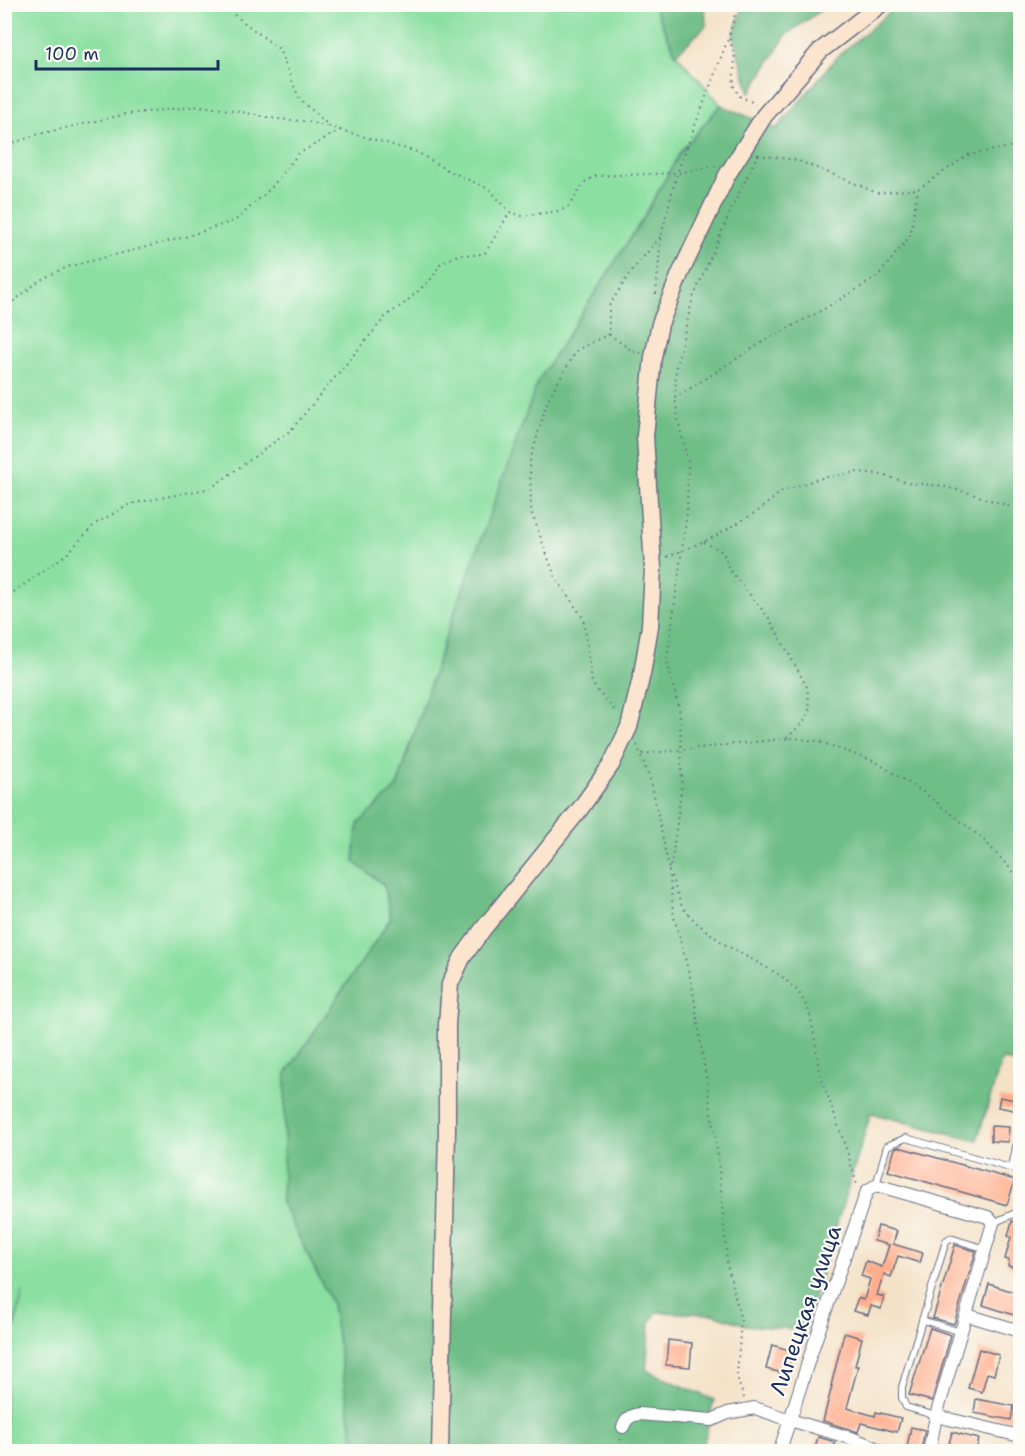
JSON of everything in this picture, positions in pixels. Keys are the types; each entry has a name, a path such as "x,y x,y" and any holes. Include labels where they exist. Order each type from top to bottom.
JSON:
{"street":[{"path":"440,1452 447,1025 450,984 462,957 580,809 605,774 629,727 642,674 650,626 653,568 645,436 653,357 660,324 680,274 727,175 764,116 820,51 881,4"},
{"path":"876,1185 988,1217 993,1224 936,1416 929,1452"},
{"name":"Липецкая улица","path":"779,1452 867,1191 876,1185"},
{"path":"966,1315 1020,1331"},
{"path":"623,1427 626,1420 633,1415 712,1419 728,1413 755,1408 854,1438 867,1448 884,1452"},
{"path":"936,1416 1020,1436"}],"lane":[{"path":"876,1185 887,1146 906,1138 1017,1171 1020,1126"},
{"path":"993,1224 1020,1211"},
{"path":"936,1416 906,1407 902,1398 902,1387 922,1320 946,1241 950,1238 986,1249"},
{"path":"922,1320 961,1332"}],"path":[{"path":"220,4 279,49 299,98 330,128"},
{"path":"656,294 661,236 677,173 729,36 738,4"},
{"path":"729,36 735,59 733,85 739,96 753,102 764,116"},
{"path":"4,150 16,142 39,134 127,114 199,106 278,119 305,120 417,152 447,170 489,189 510,213 522,216 559,212 568,207 585,182 595,176 677,173 734,164"},
{"path":"4,309 40,280 67,267 185,237 236,220 271,188 298,154 340,130"},
{"path":"758,155 796,160 878,194 918,189 969,155 1020,144"},
{"path":"760,145 758,155 693,298 676,366 675,399 688,463 687,512 667,661 680,713 682,783 669,872 682,907 699,925 724,944 780,975 798,991 809,1011 819,1071 847,1151 862,1205"},
{"path":"675,399 769,338 819,312 877,277 910,236 918,189"},
{"path":"4,599 68,553 95,524 130,504 211,488 291,430 386,316 405,303 433,277 440,264 460,254 485,253 510,213"},
{"path":"609,334 609,306 630,273 661,236"},
{"path":"609,334 632,351 653,357"},
{"path":"609,334 577,350 548,399 530,461 531,511 555,577 583,618 592,683 629,727 652,785 669,872 674,917 692,984 718,1157 727,1263 741,1321 737,1375 744,1398 755,1408"},
{"path":"653,568 665,558 714,537 758,511 781,492 817,479 856,472 878,474 909,483 942,486 969,492 1009,506"},
{"path":"702,542 723,552 729,569 770,618 807,687 810,708 806,719 786,739"},
{"path":"641,754 786,739 817,741 874,762 923,792 981,837 1020,879"}],"green space":[{"path":"5,5 653,5 676,54 721,105 681,151 644,217 444,641 397,787 358,824 354,862 384,885 391,919 286,1074 282,1203 332,1304 355,1451 5,1451 5,1369 23,1292 5,1359"},
{"path":"653,5 705,5 706,26 676,54"},
{"path":"743,5 828,5 786,35 750,93 733,37"},
{"path":"898,5 1020,5 1020,1065 1002,1059 977,1141 871,1113 804,1330 746,1325 713,1314 657,1312 650,1322 646,1370 714,1400 702,1451 355,1451 332,1304 282,1203 286,1074 391,918 384,885 354,862 358,824 397,787 444,641 538,381 644,217 681,151 721,105 776,129 839,55"}],"building":[{"path":"1000,1097 1020,1101 1019,1111 998,1107"},
{"path":"991,1126 1009,1127 1008,1142 991,1141"},
{"path":"899,1147 1015,1180 1007,1205 888,1171 895,1148"},
{"path":"1020,1217 1018,1268 1008,1266 1009,1260 1005,1259 1011,1237 1008,1236 1012,1221 1015,1222"},
{"path":"878,1226 897,1231 893,1244 923,1253 920,1263 898,1256 891,1277 884,1274 877,1295 884,1297 881,1309 871,1306 868,1315 853,1311 858,1298 864,1300 870,1279 861,1276 866,1261 882,1267 889,1245 874,1241"},
{"path":"955,1245 976,1251 954,1324 933,1318"},
{"path":"989,1284 1020,1294 1020,1317 983,1305"},
{"path":"930,1328 951,1335 932,1401 909,1395"},
{"path":"844,1333 862,1338 855,1366 858,1366 847,1408 875,1416 876,1412 901,1418 897,1432 861,1423 858,1432 823,1421"},
{"path":"668,1340 692,1343 690,1367 666,1365"},
{"path":"772,1345 793,1351 787,1374 766,1369"},
{"path":"979,1349 999,1355 994,1375 987,1373 982,1392 968,1388"},
{"path":"976,1399 1014,1406 1011,1420 974,1413"},
{"path":"911,1427 925,1430 921,1450 907,1447"},
{"path":"952,1432 979,1439 976,1452 947,1452"},
{"path":"818,1437 835,1442 832,1452 814,1452"}]}
